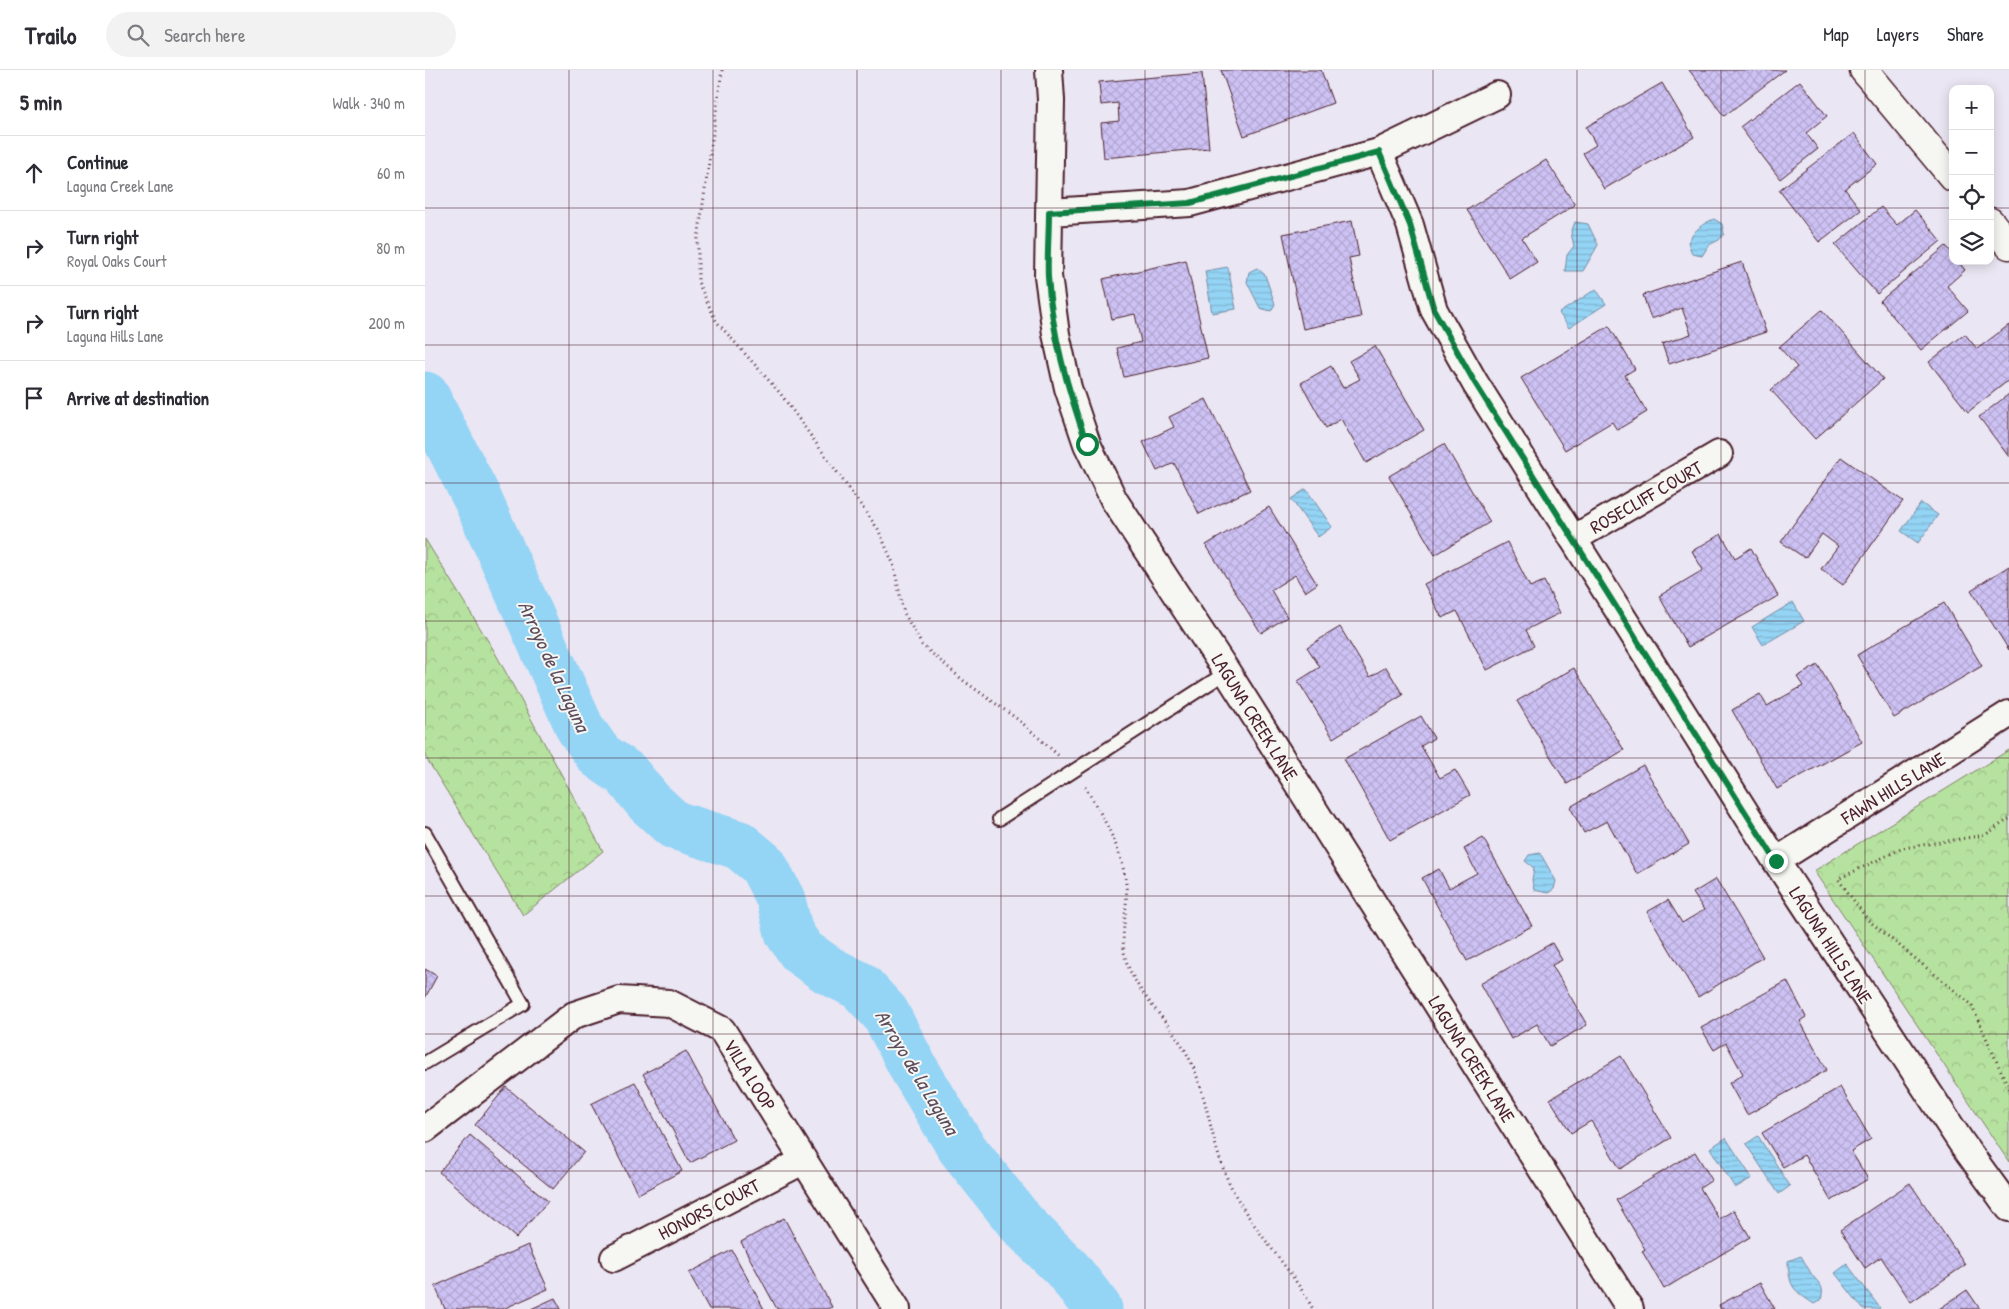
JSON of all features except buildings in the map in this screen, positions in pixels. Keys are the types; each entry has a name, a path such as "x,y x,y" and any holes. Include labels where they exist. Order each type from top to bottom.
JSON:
{"street":[{"name":"LAGUNA CREEK LANE","path":"1049,70 1051,100 1048,276 1056,334 1068,388 1087,444 1114,500 1227,672 1630,1309"},
{"path":"1864,70 1951,175"},
{"path":"1049,212 1190,203 1379,152 1497,95"},
{"name":"LAGUNA HILLS LANE","path":"1379,152 1410,225 1434,310 1475,383 1776,861 1961,1142 2009,1208"},
{"path":"1994,227 2009,245"},
{"name":"ROSECLIFF COURT","path":"1573,539 1719,454"},
{"name":"FAWN HILLS LANE","path":"1776,861 2009,714"},
{"name":"VILLA LOOP","path":"425,1129 574,1015 619,1000 669,1003 722,1030 897,1309"},
{"name":"HONORS COURT","path":"614,1258 803,1160"}],"lane":[{"path":"999,819 1227,672"},
{"path":"425,832 523,1004 425,1063"}],"path":[{"path":"722,70 698,239 698,282 716,322 780,392 878,529 893,563 904,613 922,645 964,681 1020,721 1075,770 1101,814 1118,853 1126,884 1123,931 1128,965 1147,1000 1180,1040 1196,1071 1225,1173 1250,1218 1300,1284 1313,1309"},
{"path":"2009,820 1985,835 1903,848 1838,879 1868,920 1971,1004 2009,1089"}],"green space":[{"path":"425,539 493,649 603,851 523,915 425,756"},
{"path":"2009,750 2009,1162 1814,871"}],"water":[{"path":"1714,219 1722,224 1724,234 1719,240 1709,245 1702,256 1692,254 1688,242 1693,234 1705,223"},
{"path":"1575,222 1588,224 1598,245 1583,271 1565,271 1567,255 1574,246 1571,233"},
{"path":"1228,267 1236,309 1212,313 1205,271"},
{"path":"1257,268 1265,275 1275,304 1271,311 1260,308 1247,282 1249,272"},
{"path":"1596,289 1606,304 1569,328 1559,313"},
{"path":"1306,489 1332,527 1318,537 1291,499"},
{"path":"1921,503 1938,515 1918,543 1901,531"},
{"path":"1793,602 1804,621 1763,645 1752,627"},
{"path":"1540,853 1556,881 1554,889 1548,893 1534,890 1532,880 1534,868 1525,861 1529,855"},
{"path":"1758,1136 1790,1186 1779,1194 1746,1144"},
{"path":"1726,1138 1752,1178 1735,1188 1710,1148"},
{"path":"1801,1256 1822,1289 1821,1300 1814,1304 1801,1295 1791,1282 1788,1261"},
{"path":"1847,1264 1880,1308 1863,1309 1835,1273"}],"waterway":[{"name":"Arroyo de la Laguna","path":"425,396 477,498 580,728 599,755 626,774 649,802 674,825 739,845 763,865 781,900 789,933 802,952 828,970 860,986 885,1013 914,1069 961,1147 1021,1223 1067,1269 1098,1309"}],"route":[{"path":"1087,444 1068,388 1056,334 1048,276 1049,212 1190,203 1379,152 1410,225 1434,310 1475,383 1776,861"}]}
